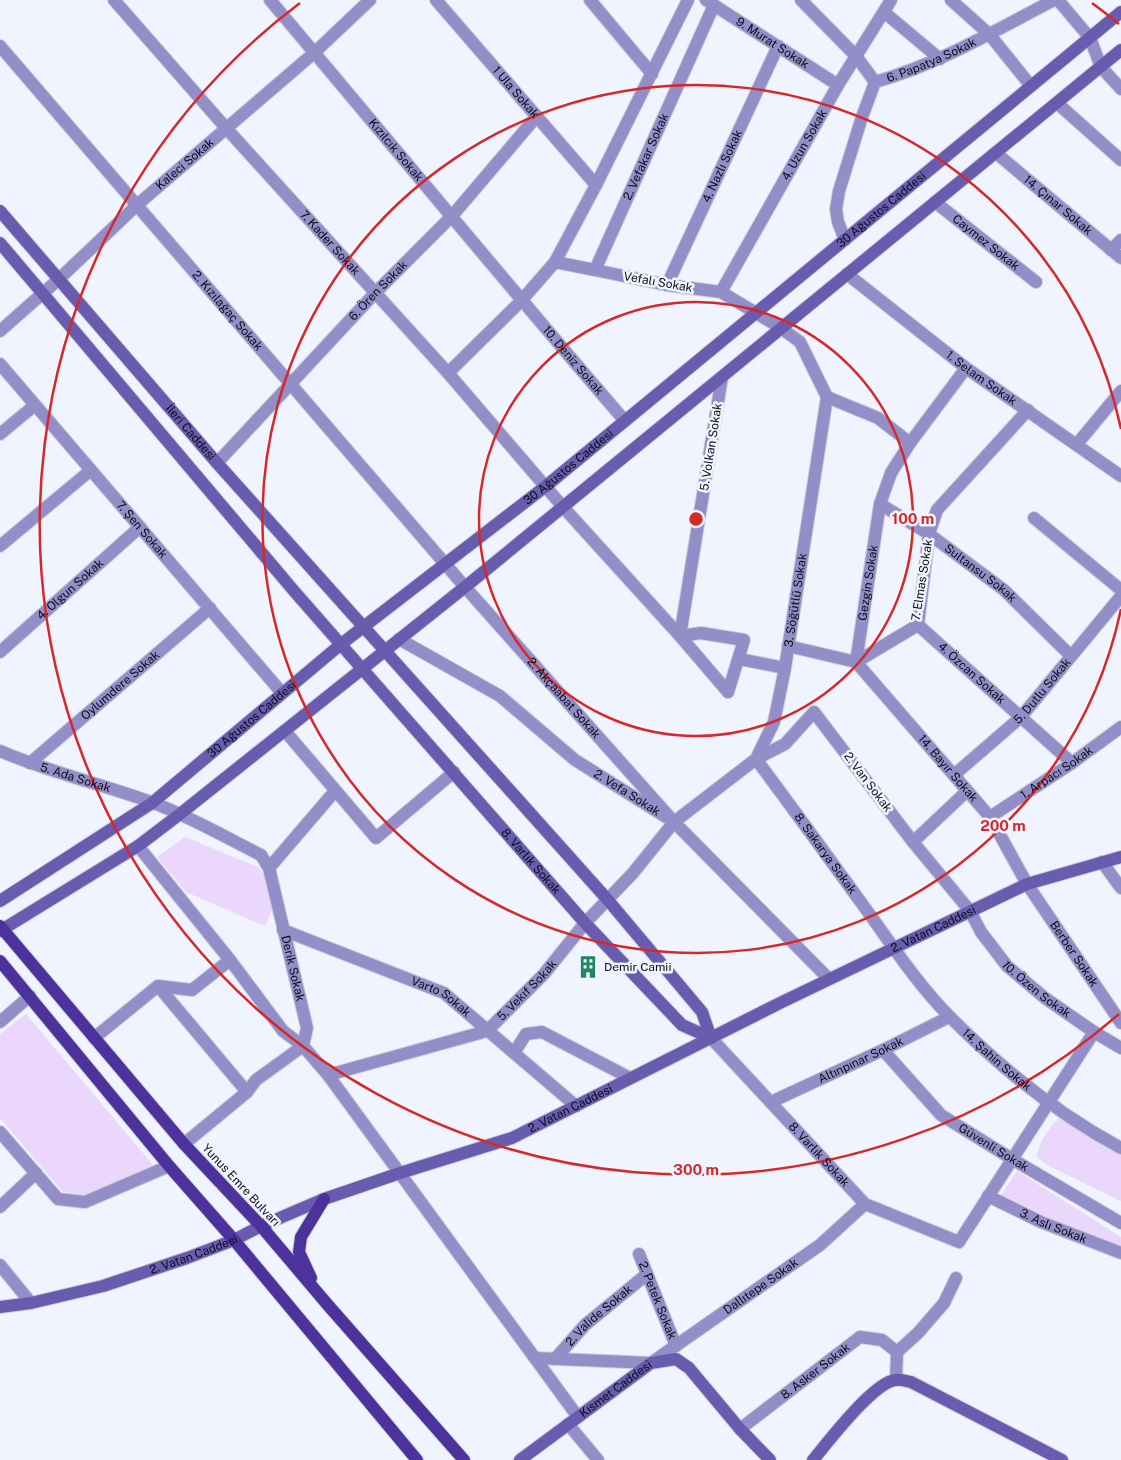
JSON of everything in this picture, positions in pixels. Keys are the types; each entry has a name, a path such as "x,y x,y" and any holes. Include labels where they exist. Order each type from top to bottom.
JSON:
{"main road":[{"name":"30 Ağustos Caddesi","path":"0,900 152,803 340,645 546,486 1121,12"},
{"path":"1,929 138,846 180,814 563,508 1121,50"},
{"name":"İleri Caddesi","path":"0,211 217,463 385,650"},
{"name":"İleri Caddesi","path":"0,243 340,645 363,669"},
{"name":"8. Varlık Sokak","path":"385,650 607,899 702,1012 711,1038"},
{"name":"8. Varlık Sokak","path":"363,669 585,924 682,1025 711,1038"},
{"name":"2. Vatan Caddesi","path":"0,1307 31,1303 103,1286 234,1240 261,1226 324,1199 512,1138 829,979 1027,884 1121,857"},
{"name":"Yunus Emre Bulvarı","path":"1,929 184,1144 261,1226 464,1460"},
{"path":"0,961 169,1166 234,1240 417,1460"},
{"path":"324,1199 301,1237 299,1252 309,1275 327,1304"},
{"name":"Kısmet Caddesi","path":"520,1460 652,1363 676,1359 689,1368 740,1429 770,1460"},
{"path":"813,1460 857,1408 885,1384 896,1380 911,1382 1062,1460"}],"street":[{"name":"7. Kader Sokak","path":"114,0 226,128 448,372 546,486"},
{"name":"Kızılcık Sokak","path":"270,0 522,301"},
{"name":"Kaleci Sokak","path":"0,331 137,206 314,53 370,0"},
{"name":"1 Ula Sokak","path":"436,0 596,185"},
{"path":"590,0 652,74"},
{"path":"448,372 522,301 555,262 596,185 688,0"},
{"path":"801,0 856,56 875,82"},
{"path":"951,0 989,34 1031,86"},
{"name":"6. Papatya Sokak","path":"844,240 836,209 839,191 875,82 906,73 940,59 1054,0"},
{"path":"1058,0 1090,38 1100,67 1121,89"},
{"name":"9. Murat Sokak","path":"710,2 838,85"},
{"name":"2. Vefakar Sokak","path":"595,270 710,2"},
{"path":"889,3 940,59"},
{"name":"4. Uzun Sokak","path":"721,292 838,85 889,3"},
{"name":"2. Kızılağaç Sokak","path":"0,46 456,575"},
{"name":"4. Nazlı Sokak","path":"667,285 778,46"},
{"path":"1057,103 1121,160"},
{"name":"6. Ören Sokak","path":"217,463 376,292 452,216 537,116"},
{"name":"14. Çınar Sokak","path":"996,153 1116,254"},
{"name":"Caymez Sokak","path":"935,202 1036,282"},
{"path":"1116,254 1121,240"},
{"path":"555,262 595,270"},
{"name":"Vefalı Sokak","path":"595,270 667,285 721,292"},
{"name":"1. Selam Sokak","path":"847,274 966,368 1121,476"},
{"path":"721,292 781,328 800,342 827,397 878,418 910,443"},
{"name":"10. Deniz Sokak","path":"522,301 625,421"},
{"name":"7. Şen Sokak","path":"0,364 282,693"},
{"name":"Gezgin Sokak","path":"856,662 880,504 891,473 910,443 966,368"},
{"name":"5. Volkan Sokak","path":"680,636 722,377"},
{"path":"1077,444 1121,391"},
{"name":"3. Söğütlü Sokak","path":"674,822 756,759 774,722 785,668 827,397"},
{"path":"0,434 35,405"},
{"name":"7. Elmas Sokak","path":"856,662 918,625 929,534 937,510 1028,410"},
{"path":"0,546 91,470"},
{"path":"546,486 563,508 680,636 728,692 744,640 701,633 680,636"},
{"name":"Sultansu Sokak","path":"880,504 929,534 1004,590 1071,656"},
{"path":"1034,518 1120,598"},
{"name":"4. Olgun Sokak","path":"0,652 140,528"},
{"name":"2. Akçaabat Sokak","path":"456,575 674,822"},
{"name":"5. Dutlu Sokak","path":"954,775 1021,717 1120,598"},
{"name":"Oylumdere Sokak","path":"30,763 210,608"},
{"name":"4. Özcan Sokak","path":"918,625 1072,763"},
{"name":"2. Vefa Sokak","path":"399,639 500,696 575,760 674,822 829,979"},
{"path":"788,646 856,662"},
{"path":"739,659 785,668"},
{"name":"14. Bayır Sokak","path":"856,662 990,817 1027,884"},
{"name":"2. Van Sokak","path":"756,759 785,744 814,712 913,842 970,911"},
{"name":"1. Arpacı Sokak","path":"990,817 1121,728"},
{"path":"285,731 376,838 454,772"},
{"name":"5. Ada Sokak","path":"0,751 30,763 152,803"},
{"name":"8. Sakarya Sokak","path":"756,759 894,948"},
{"path":"152,803 180,814 261,856 269,868 335,791"},
{"path":"913,842 968,791"},
{"name":"5. Vekıf Sokak","path":"328,1075 487,1031 544,974 607,899 633,873 674,822"},
{"path":"138,846 230,960 283,1031 303,1046 328,1075 535,1358 598,1460"},
{"path":"1102,862 1121,888"},
{"name":"Derik Sokak","path":"269,868 307,1028 303,1046"},
{"name":"Berber Sokak","path":"1027,884 1121,1023"},
{"name":"10. Özen Sokak","path":"970,911 981,932 1007,966 1045,998 1121,1048"},
{"name":"Varto Sokak","path":"283,930 444,993 576,1106"},
{"name":"14. Şahin Sokak","path":"894,948 930,995 949,1016 1011,1074 1049,1103 1121,1148"},
{"path":"94,1038 158,986 192,990 230,960"},
{"path":"158,986 247,1092"},
{"path":"0,1022 30,996"},
{"name":"Altınpınar Sokak","path":"771,1102 883,1050 949,1016"},
{"path":"514,1053 526,1034 542,1032 630,1078"},
{"path":"865,1204 959,1242 1094,1032"},
{"name":"8. Varlık Sokak","path":"711,1038 865,1204"},
{"path":"184,1144 247,1092 256,1080 303,1046"},
{"name":"Güvenli Sokak","path":"883,1050 941,1115 1121,1223"},
{"path":"0,1132 58,1199 85,1202 169,1166"},
{"path":"0,1207 36,1173"},
{"name":"3. Aslı Sokak","path":"988,1196 1041,1222 1121,1253"},
{"name":"Dallıtepe Sokak","path":"652,1363 820,1244 865,1204"},
{"name":"2. Petek Sokak","path":"639,1254 676,1346"},
{"path":"0,1265 31,1303"},
{"name":"2. Valide Sokak","path":"555,1359 585,1325 647,1274"},
{"path":"896,1380 897,1352 918,1333 944,1303 956,1278"},
{"name":"8. Asker Sokak","path":"740,1429 860,1337 882,1340 897,1352"},
{"path":"535,1358 652,1363"}],"shaded area":[{"path":"185,837 258,867 266,877 272,910 265,926 186,892 157,857"},
{"path":"26,1014 153,1165 85,1195 63,1192 0,1118 0,1034"},
{"path":"1061,1116 1121,1150 1121,1201 1051,1167 1037,1158 1042,1141 1049,1129"},
{"path":"1017,1171 1121,1237 1121,1249 1100,1242 1001,1195"}],"place":[{"name":"Demir Camii","path":"588,967"}]}
